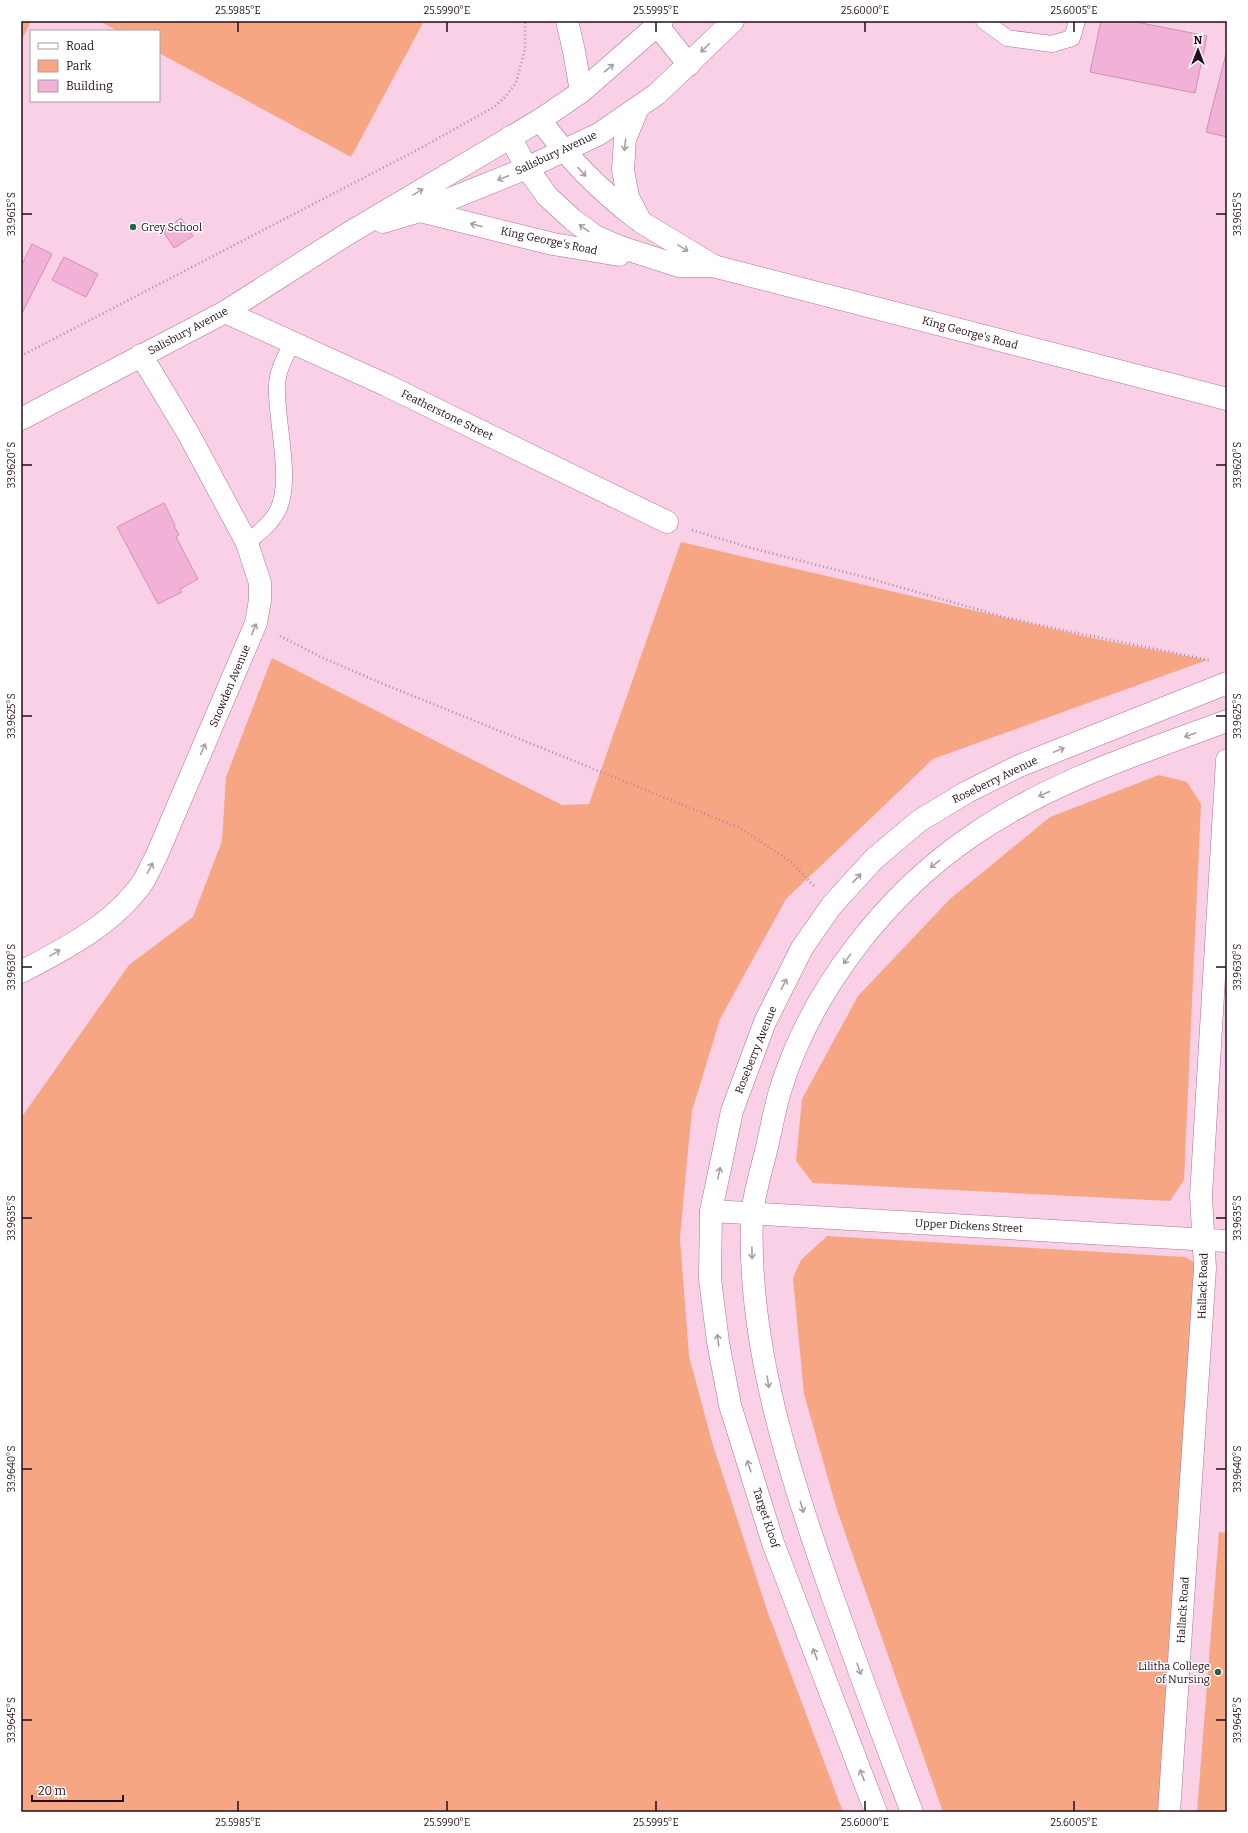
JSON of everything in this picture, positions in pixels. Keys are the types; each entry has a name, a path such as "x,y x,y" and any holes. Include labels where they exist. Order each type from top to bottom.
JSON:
{"street":[{"path":"567,21 581,92"},
{"name":"Salisbury Avenue","path":"348,233 420,211 527,168 599,134 657,94 689,65 733,21"},
{"path":"658,22 689,65"},
{"name":"Salisbury Avenue","path":"21,419 225,312 348,233 540,120 581,92 658,22"},
{"path":"638,108 625,139 623,170 628,197 641,222"},
{"name":"King George's Road","path":"540,120 564,151 589,179 641,222 713,266"},
{"name":"King George's Road","path":"510,137 527,168 547,196 573,220 595,236 620,247 679,266"},
{"name":"King George's Road","path":"420,211 553,244 679,266 713,266 1227,399"},
{"name":"Featherstone Street","path":"225,312 386,385 667,522"},
{"name":"Snowden Avenue","path":"21,972 92,931 121,907 143,882 156,857 256,624 260,600 260,583 247,543 188,433 141,355"},
{"path":"1227,683 1227,690"},
{"name":"Roseberry Avenue","path":"711,1211 732,1111 765,1022 802,948 832,905 874,859 919,821 967,792 1019,766 1227,683"},
{"path":"912,1812 875,1716 806,1522 769,1391 753,1278 752,1214 780,1091 804,1031 826,988 867,931 927,870 972,835 1018,807 1098,768 1227,721"},
{"name":"Hallack Road","path":"1170,1812 1205,1268 1201,1196 1227,760"},
{"name":"Upper Dickens Street","path":"711,1211 1227,1241"},
{"name":"Target Kloof","path":"711,1211 710,1279 718,1342 730,1405 774,1543 876,1812"}],"lane":[{"path":"984,21 1007,38 1052,44 1072,38 1077,21"},
{"path":"247,543 269,524 278,511 282,496 284,476 277,384 281,366 293,342"}],"path":[{"path":"21,356 421,148 494,107 505,97 516,83 525,49 525,21"},
{"path":"667,522 747,547 868,578 1004,617 1214,661"},
{"path":"256,624 321,657 381,683 740,828 791,862 832,905"}],"green space":[{"path":"21,21 31,21 21,42"},
{"path":"99,21 424,21 351,157 160,54 160,30 116,30"},
{"path":"681,542 1092,638 1207,660 933,759 786,899 720,1019 692,1111 687,1161 680,1238 689,1356 712,1442 768,1613 843,1812 21,1812 21,1118 129,965 193,917 222,841 226,777 272,658 562,805 589,804"},
{"path":"1159,775 1187,782 1201,804 1184,1180 1170,1201 813,1183 796,1161 802,1099 858,996 950,899 1050,817"},
{"path":"827,1236 1185,1257 1205,1268 1169,1812 943,1812 837,1510 804,1394 793,1278 801,1260"},
{"name":"Lilitha College of Nursing","path":"1219,1532 1227,1533 1227,1812 1197,1812"}],"building":[{"path":"1101,21 1131,21 1207,36 1195,93 1090,72"},
{"path":"1227,50 1227,137 1206,132"},
{"path":"181,218 193,236 174,248 163,231"},
{"path":"32,244 52,254 21,315 21,266"},
{"path":"64,257 98,274 86,297 52,280"},
{"path":"164,503 179,535 176,537 198,579 180,589 182,592 158,604 117,527"}],"place":[{"name":"Grey School","path":"133,227"},
{"name":"Lilitha College of Nursing","path":"1218,1672"}]}
